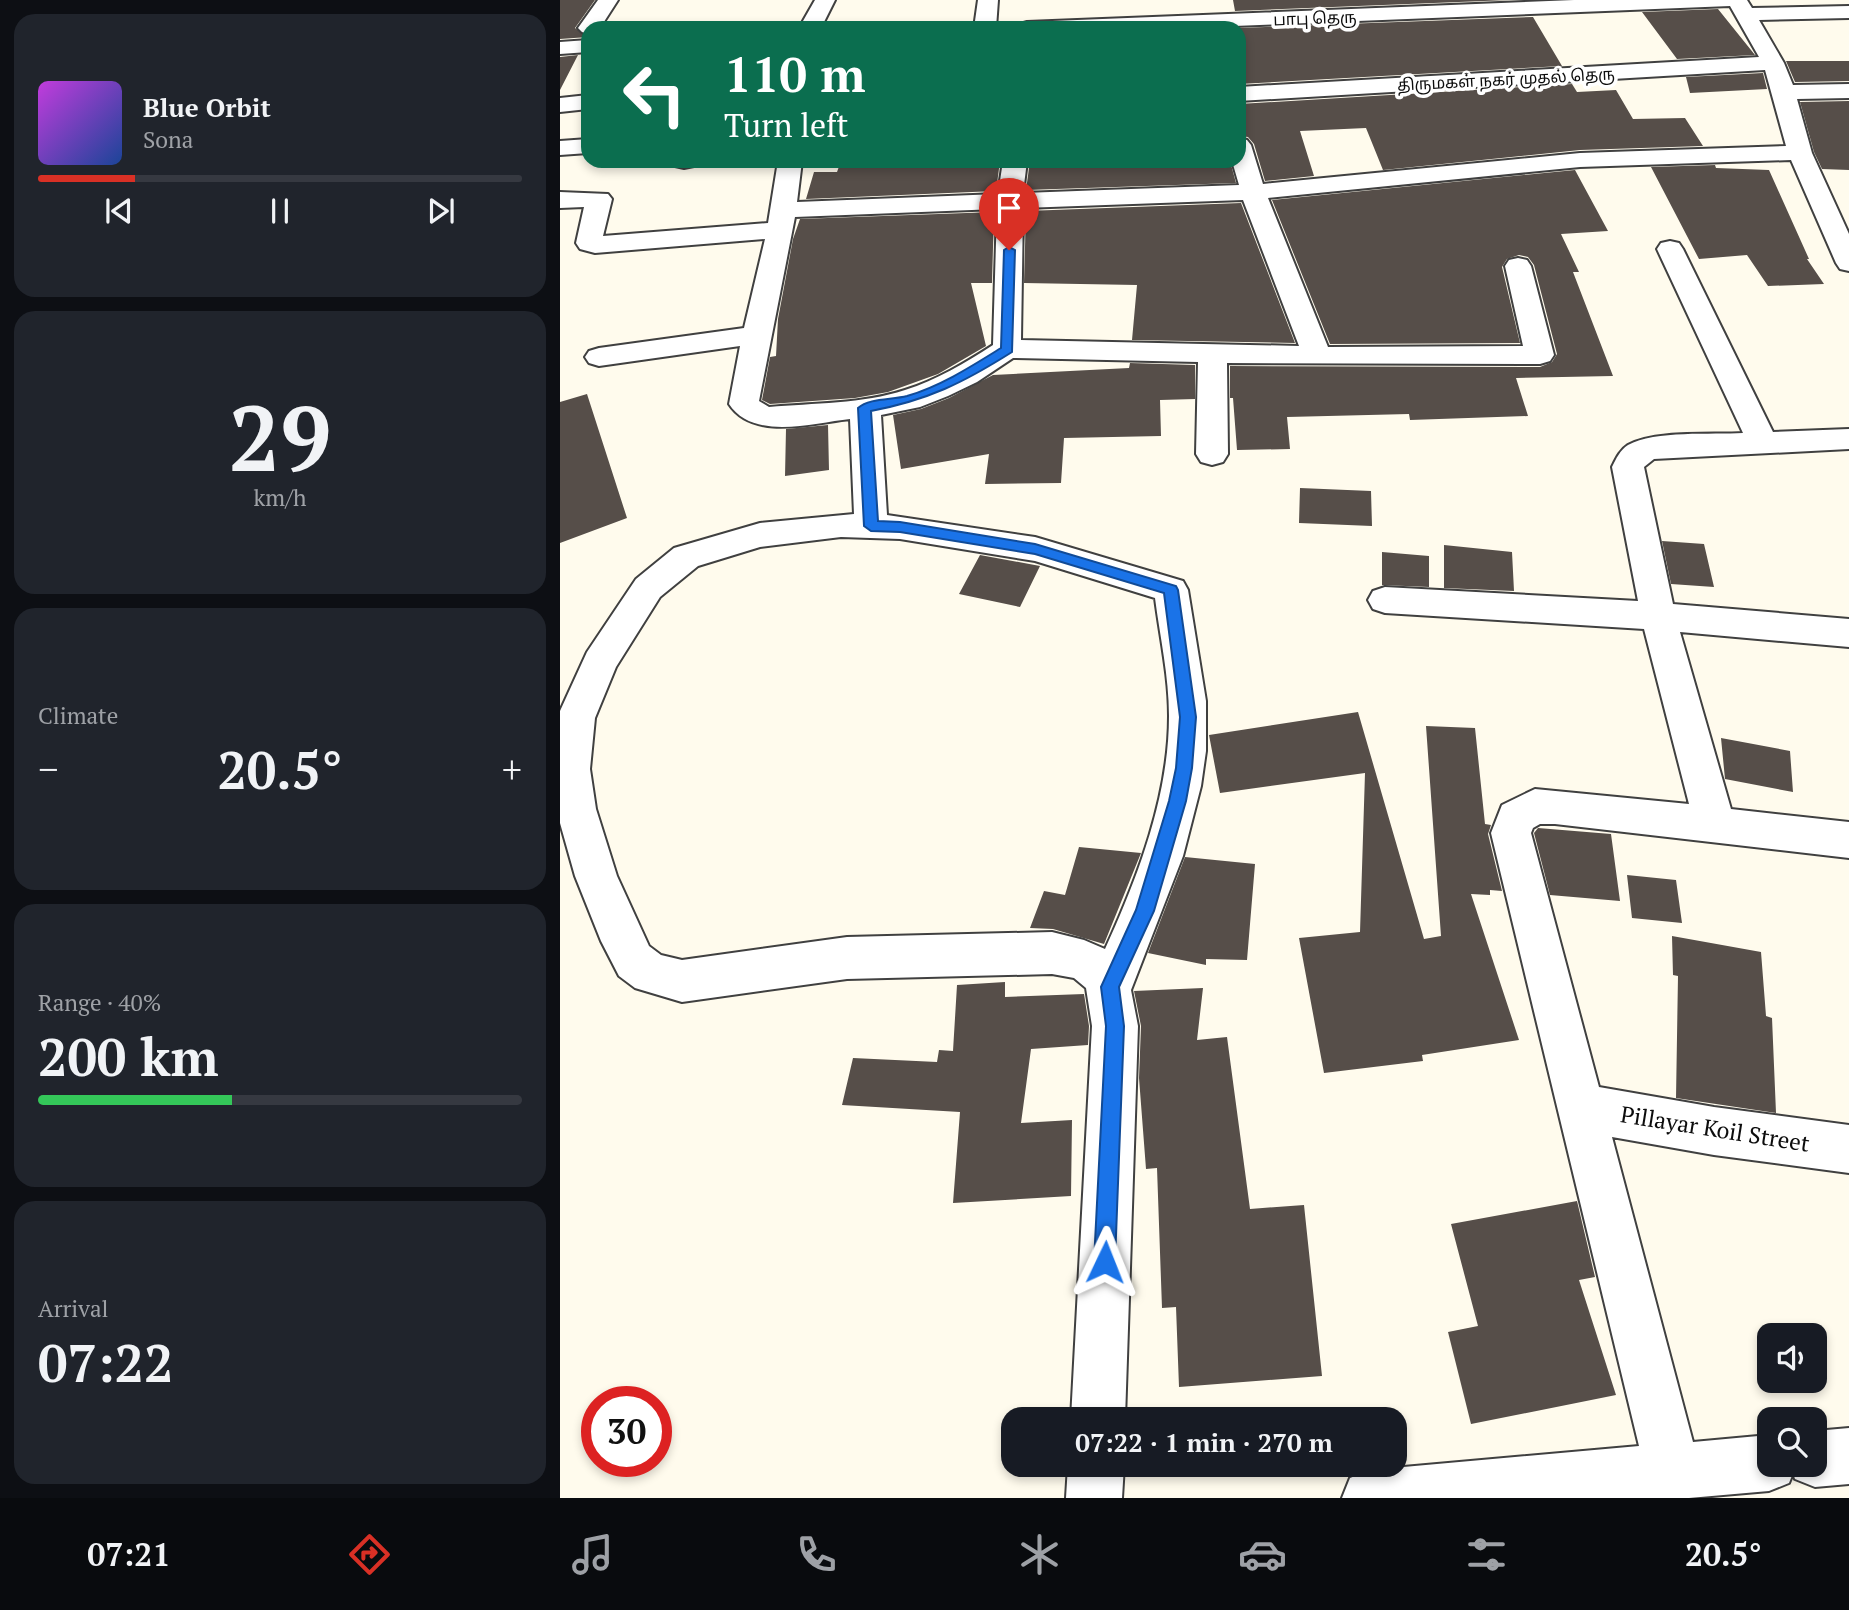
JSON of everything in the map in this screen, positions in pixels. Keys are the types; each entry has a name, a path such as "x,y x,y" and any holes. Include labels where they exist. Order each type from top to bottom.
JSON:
{"street":[{"path":"593,21 608,0"},
{"path":"814,21 825,0"},
{"path":"986,21 988,0"},
{"path":"1221,0 1222,21"},
{"path":"1737,4 1773,63 1784,92 1800,153 1849,263"},
{"name":"பாபு தெரு","path":"1246,21 1737,4 1849,12"},
{"name":"திருமகள் நகர் முதல் தெரு","path":"1246,94 1773,63"},
{"path":"1784,92 1849,91"},
{"path":"560,105 581,103"},
{"path":"560,148 581,146"},
{"path":"560,200 599,199 589,239 589,243 595,245 783,220 1010,201 1253,192 1580,160 1800,153"},
{"path":"789,168 783,220 755,335 744,398 744,404 751,411 766,417 865,408 909,400 967,375 1007,349 1317,356 1540,355 1518,266"},
{"path":"1007,349 1010,201 1014,168"},
{"path":"1246,168 1317,356"},
{"path":"1670,249 1763,443"},
{"path":"599,357 755,335"},
{"path":"1212,454 1213,354"},
{"path":"865,408 871,526"},
{"path":"1715,825 1658,616 1628,467 1638,452 1653,448 1849,439"},
{"path":"1099,1407 1115,1026 1110,987 1101,970 1082,958 1040,953 848,958 682,982 651,973 634,961 596,876 576,809 571,769 576,718 600,663 648,588 686,557 760,535 841,526 871,526 900,527 1035,549 1171,590 1188,717 1184,768 1178,801 1145,911 1110,987"},
{"path":"1385,600 1658,616 1849,633"},
{"path":"1673,1472 1511,833 1516,817 1535,806 1849,840"},
{"name":"Pillayar Koil Street","path":"1581,1108 1714,1131 1849,1149"},
{"path":"1827,1458 1849,1456"},
{"path":"1370,1498 1757,1464"},
{"path":"1094,1498 1095,1477"}],"building":[{"path":"560,0 595,0 575,28 581,32 581,38 560,39"},
{"path":"1233,0 1509,0 1235,11"},
{"path":"1718,9 1755,55 1677,59 1642,12"},
{"path":"1533,17 1562,66 1246,84 1246,28"},
{"path":"578,55 560,90 560,57"},
{"path":"1786,61 1849,61 1849,81 1795,82"},
{"path":"1763,73 1767,89 1690,93 1686,77"},
{"path":"1572,84 1577,92 1616,90 1633,119 1685,118 1703,146 1580,150 1383,170 1366,128 1300,131 1314,176 1265,181 1254,144 1246,137 1246,104"},
{"path":"1849,101 1849,170 1822,169 1814,152 1800,102"},
{"path":"1715,165 1716,168 1769,170 1807,259 1824,284 1768,286 1747,255 1699,259 1651,167"},
{"path":"838,168 999,168 996,191 806,199 814,172 837,172"},
{"path":"1029,168 1232,168 1236,183 1026,190"},
{"path":"1575,170 1608,231 1561,234 1579,272 1573,272 1613,376 1516,378 1528,416 1410,420 1409,414 1287,417 1290,449 1237,450 1233,398 1230,398 1230,366 1540,367 1552,362 1557,354 1534,265 1528,257 1519,255 1507,259 1502,267 1520,343 1330,344 1272,200"},
{"path":"1241,203 1295,343 1132,340 1137,285 1024,283 1026,211"},
{"path":"994,212 992,283 971,283 986,346 938,374 888,392 855,398 770,404 762,400 770,357 776,356 778,319 793,239 800,219"},
{"path":"1130,363 1195,365 1195,399 1160,400 1161,436 1064,438 1061,483 985,484 989,454 901,469 893,415 921,409 949,398 993,375 1129,368"},
{"path":"587,394 627,518 560,543 560,402"},
{"path":"828,425 829,470 785,476 786,429"},
{"path":"1300,488 1371,491 1372,526 1299,523"},
{"path":"1662,541 1704,544 1714,587 1671,584"},
{"path":"1444,545 1512,552 1514,591 1444,588"},
{"path":"1382,552 1429,556 1429,587 1382,585"},
{"path":"980,555 1040,566 1020,607 959,594"},
{"path":"1358,712 1424,939 1441,936 1426,726 1475,728 1485,824 1491,825 1488,834 1502,891 1490,890 1490,895 1471,894 1519,1040 1422,1055 1423,1061 1324,1073 1299,938 1360,932 1365,773 1220,793 1209,735"},
{"path":"1721,738 1790,751 1793,792 1725,779"},
{"path":"1538,828 1611,834 1620,901 1550,895 1534,833"},
{"path":"1079,847 1141,853 1104,944 1053,929 1030,928 1044,891 1065,895"},
{"path":"1185,857 1255,864 1247,960 1206,959 1206,965 1148,953"},
{"path":"1627,875 1676,880 1682,923 1632,918"},
{"path":"1672,936 1761,952 1766,1016 1772,1018 1776,1113 1676,1098 1678,976 1673,975"},
{"path":"1005,982 1005,997 1084,994 1089,1026 1088,1045 1031,1049 1021,1123 1072,1120 1071,1196 953,1203 960,1112 842,1105 853,1058 937,1062 939,1050 953,1051 957,985"},
{"path":"1203,988 1197,1040 1227,1037 1250,1209 1304,1205 1322,1376 1179,1387 1176,1307 1162,1308 1157,1168 1146,1169 1139,1078 1141,1026 1134,991"},
{"path":"1577,1201 1595,1277 1579,1280 1616,1395 1471,1424 1448,1332 1478,1326 1451,1224"}],"route":[{"path":"1009,250 1007,349 967,375 937,389 909,400 865,408 871,526 900,527 1035,549 1171,590 1188,717 1184,768 1178,801 1145,911 1110,987 1115,1026 1105,1262"}]}
